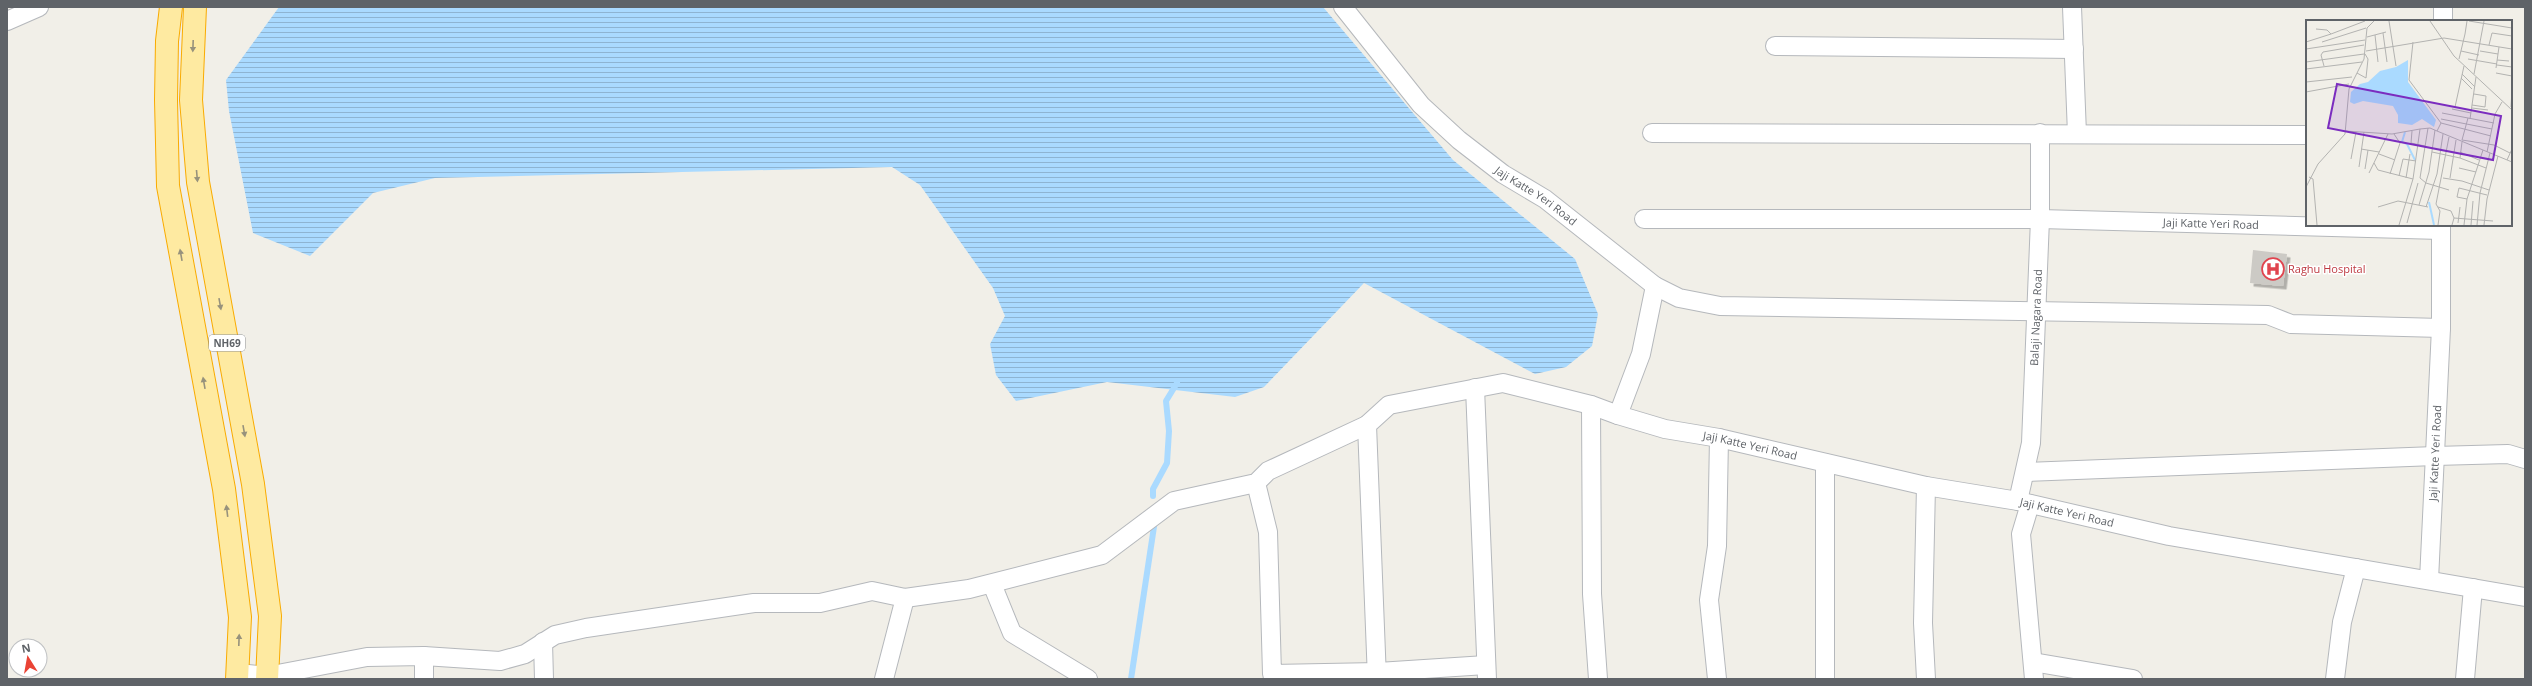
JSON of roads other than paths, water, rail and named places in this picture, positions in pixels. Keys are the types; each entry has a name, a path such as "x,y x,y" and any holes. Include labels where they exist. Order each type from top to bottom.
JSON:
{"highway":[{"name":"NH69","path":"171,7 167,42 166,85 168,186 224,488 240,617 237,676"},
{"name":"NH69","path":"195,7 191,100 198,182 253,484 270,616 267,678"}],"street":[{"path":"7,21 39,7"},
{"name":"Jaji Katte Yeri Road","path":"1343,7 1421,105 1459,140 1503,174 1545,199 1655,286 1679,298 1720,306 2268,315 2291,324 2441,328"},
{"path":"2072,7 2077,134"},
{"path":"2443,7 2443,20"},
{"path":"1776,46 2074,49"},
{"path":"1652,133 2306,135"},
{"name":"Balaji Nagara Road","path":"2034,671 2021,534 2025,472 2030,443 2037,312 2040,219 2040,134"},
{"name":"Jaji Katte Yeri Road","path":"1644,219 2040,219 2306,225"},
{"name":"Jaji Katte Yeri Road","path":"2352,226 2441,228 2441,328 2429,580"},
{"path":"1618,415 1641,354 1655,286"},
{"name":"Jaji Katte Yeri Road","path":"1256,483 1268,471 1367,425 1389,405 1503,383 1591,405 1665,429 1719,438 1926,486 2024,502 2169,536 2525,597"},
{"path":"237,676 267,678 368,657 424,656 500,661 524,654 555,635 586,628 754,603 820,602 872,591 905,598 992,584 1102,555 1174,501 1256,483 1268,532 1272,674 1378,676 1487,672 1474,388"},
{"path":"1591,405 1592,594 1598,679"},
{"path":"1367,425 1378,676"},
{"path":"1717,679 1709,600 1717,546 1719,438"},
{"path":"2025,472 2508,454 2525,459"},
{"path":"1824,463 1825,679"},
{"path":"1926,486 1923,623 1926,679"},
{"path":"2335,679 2342,622 2356,568"},
{"path":"992,584 1012,633 1088,679"},
{"path":"2465,679 2473,588"},
{"path":"884,679 905,598"},
{"path":"542,642 544,679"},
{"path":"424,656 424,679"},
{"path":"2034,671 2133,679"}],"water":[{"path":"279,7 1323,7 1453,160 1575,259 1598,314 1592,346 1566,367 1535,374 1364,283 1264,387 1235,397 1107,382 1016,401 996,375 990,344 1005,316 993,288 920,185 892,167 435,178 373,193 310,256 253,233 229,111 226,80"}],"waterway":[{"path":"1153,496 1153,489 1167,463 1169,431 1166,401 1177,383"},
{"path":"1131,679 1155,520"}],"place":[{"name":"Raghu Hospital","path":"2273,269"}]}
